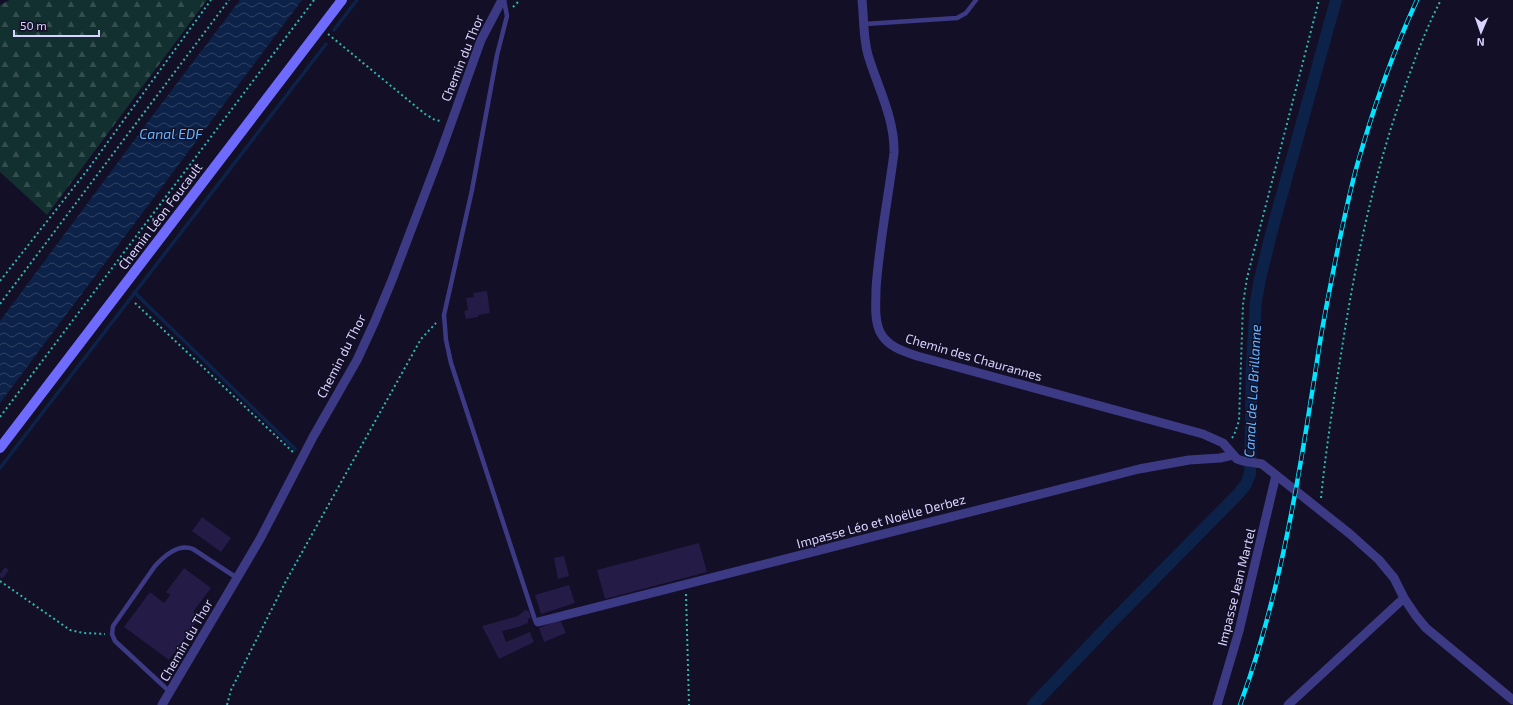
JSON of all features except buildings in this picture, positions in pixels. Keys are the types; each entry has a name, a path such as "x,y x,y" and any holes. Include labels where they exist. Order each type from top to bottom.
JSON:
{"main road":[{"name":"Chemin Léon Foucault","path":"0,448 342,0"}],"street":[{"name":"Chemin du Thor","path":"162,705 260,539 301,460 357,360 375,321 440,154 481,40 503,0"},
{"name":"Chemin des Chaurannes","path":"862,0 868,55 894,135 894,153 879,256 876,302 878,326 886,340 896,348 917,356 1186,428 1218,439 1226,444"},
{"path":"1226,444 1237,459 1262,464 1350,534 1379,560 1394,578 1404,598 1426,628 1513,700"},
{"name":"Impasse Léo et Noëlle Derbez","path":"538,622 1139,469 1182,461 1220,458 1233,455"},
{"name":"Impasse Jean Martel","path":"1217,705 1239,631 1276,475"},
{"path":"1288,705 1404,598"}],"lane":[{"path":"503,0 507,16 497,55 472,190 444,315 446,340 451,363 532,612 535,620 538,622"},
{"path":"865,24 957,18 966,13 976,0"},
{"path":"170,692 117,643 112,634 113,626 155,566 178,548 188,547 193,549 237,578"}],"path":[{"path":"0,281 89,168 211,0"},
{"path":"0,304 230,0"},
{"path":"0,417 314,0"},
{"path":"1226,444 1234,435 1239,421 1243,304 1247,278 1319,0"},
{"path":"1319,510 1335,390 1348,309 1363,232 1395,115 1409,74 1441,0"},
{"path":"320,28 425,114 435,120 450,123"},
{"path":"135,303 301,460"},
{"path":"227,705 231,690 286,581 421,338 444,315"},
{"path":"0,582 70,630 83,633 112,634"},
{"path":"686,593 689,705"}],"green space":[{"path":"10,0 207,0 47,215 0,172 0,5"}],"water":[{"name":"Canal EDF","path":"240,0 302,0 0,403 0,321"}],"waterway":[{"path":"334,30 357,0"},
{"name":"Canal de La Brillanne","path":"1033,705 1109,625 1239,493 1246,484 1250,474 1252,363 1256,301 1260,279 1271,234 1336,0"},
{"path":"0,468 326,44"},
{"path":"134,292 295,449"}],"railway":[{"path":"1240,705 1264,630 1283,554 1305,438 1326,310 1356,169 1383,83 1417,0"}]}
